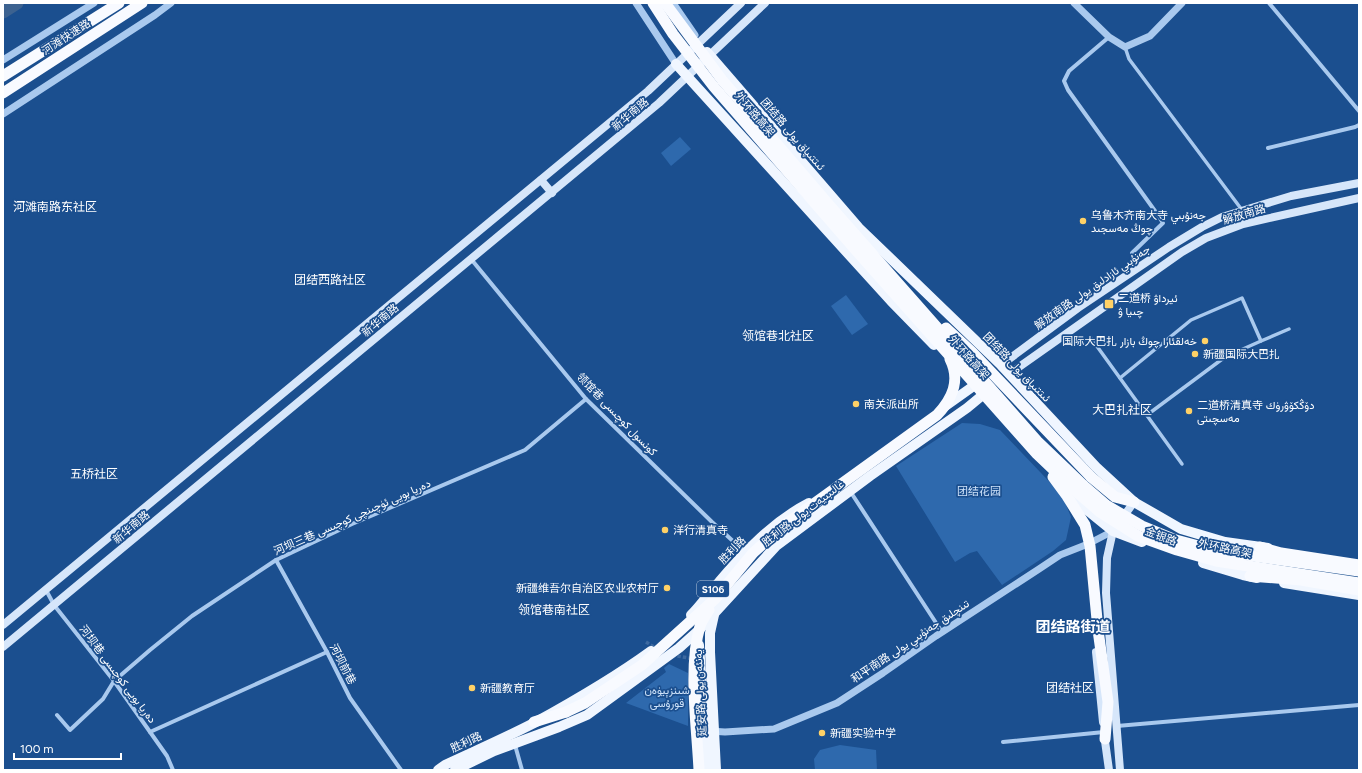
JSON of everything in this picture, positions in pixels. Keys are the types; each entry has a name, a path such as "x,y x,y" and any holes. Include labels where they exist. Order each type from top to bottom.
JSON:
{"highway":[{"name":"河滩快速路","path":"3,76 120,3"},
{"name":"河滩快速路","path":"3,93 142,3"},
{"path":"649,3 662,16"},
{"name":"外环路高架","path":"653,3 673,34 714,87 1031,447 1078,493 1100,512 1138,536 1177,550 1216,561 1359,583"},
{"name":"外环路高架","path":"665,3 722,80 830,206 1037,440 1084,486 1106,505 1142,526 1176,540 1210,549 1359,571"},
{"path":"902,287 972,352 1091,477 1115,497 1134,502"},
{"path":"534,722 566,712 586,703 642,665 715,599 753,553 783,526 937,415 947,405 953,393 955,379 953,366 947,353 938,342"},
{"path":"1031,447 1067,496 1085,525 1090,546 1098,630 1108,702 1105,736"},
{"path":"1260,547 1280,553 1359,565"},
{"path":"1250,576 1302,580 1359,590"},
{"path":"699,770 695,698 695,654 700,625 715,599"}],"main road":[{"name":"新华南路","path":"3,625 648,91 741,3"},
{"name":"新华南路","path":"3,647 659,103 765,3"},
{"name":"团结路 ئىتتىپاق يولى","path":"700,42 710,56 859,228 1001,365 1096,467 1134,502"},
{"path":"676,64 891,301 1026,440 1081,505 1088,544 1087,564 1109,770"},
{"path":"541,180 552,193"},
{"name":"解放南路 جەنۇبىي ئازادلىق يولى","path":"1001,365 1078,308 1169,247 1202,227 1222,217 1291,196 1359,183"},
{"name":"解放南路","path":"1009,374 1182,252 1206,238 1253,221 1359,198"},
{"name":"胜利路","path":"438,770 445,765 534,722 620,673 657,648 697,609 745,553 779,522 795,510 822,496 1001,365"},
{"name":"胜利路 غالىبىيەت يولى","path":"455,770 494,751 587,715 679,648 698,632 776,546 850,491 967,408 1009,374"},
{"path":"1120,770 1106,593 1107,558 1113,531 1134,502"},
{"name":"金银路","path":"1134,502 1181,529 1225,542 1359,560"},
{"name":"金银路","path":"1081,505 1113,531 1175,554 1250,576 1359,596"},
{"name":"S106","path":"697,609 698,632 710,731 708,770"},
{"name":"延安路 يەنئەن يولى","path":"714,615 710,633 710,731 716,770"}],"street":[{"path":"3,60 94,3"},
{"path":"3,114 149,19 171,3"},
{"path":"636,3 676,64"},
{"path":"673,3 700,42"},
{"path":"1074,3 1109,37 1125,47 1129,59 1242,211"},
{"path":"1125,47 1150,36 1182,3"},
{"path":"1269,3 1359,111"},
{"path":"1109,37 1069,71 1064,81 1068,90 1163,223 1132,253"},
{"path":"1268,148 1359,125"},
{"name":"领馆巷 كونسول كوچىسى","path":"471,259 586,399 745,553"},
{"path":"1120,378 1191,320 1242,298 1261,341"},
{"path":"1147,415 1225,357 1289,329"},
{"path":"1091,338 1182,464"},
{"name":"河坝三巷 دەريا بويى ئۈچىنچى كوچىسى","path":"57,714 70,730 103,699 114,681 192,616 276,560 352,524 525,450 586,399"},
{"path":"850,491 942,632"},
{"name":"和平南路 تىنچلىق جەنۇبىي يولى","path":"710,731 774,729 837,703 1060,555 1088,544 1113,531"},
{"name":"河坝前巷","path":"276,560 327,652 350,698 401,770"},
{"name":"河坝巷 دەريا بويى كوچىسى","path":"46,590 54,605 114,681 167,756 173,770"},
{"path":"150,732 327,652"},
{"path":"1116,726 1359,705"},
{"path":"1003,742 1105,736"},
{"path":"514,743 522,770"}],"green space":[{"path":"680,137 691,149 671,166 661,153"},
{"path":"846,295 868,324 852,335 831,306"},
{"name":"团结花园","path":"962,423 980,424 1000,430 1062,495 1071,517 1066,540 1053,551 1002,585 977,551 970,553 955,562 896,466"},
{"name":"شىنزېيۈەن قورۇسى","path":"669,664 688,673 688,726 626,703 666,672 664,668"},
{"path":"840,745 876,750 877,770 815,770 814,759 820,750"}],"waterway":[{"path":"3,12 17,3"}],"tunnel":[{"path":"646,642 657,649"},
{"path":"672,655 694,659"}],"place":[{"name":"乌鲁木齐南大寺 جەنۇبىي چوڭ مەسجىد","path":"1083,221"},
{"name":"二道桥 ئيرداۋ چىيا ۋ","path":"1109,304"},
{"name":"国际大巴扎 خەلقئارا چوڭ بازار","path":"1205,341"},
{"name":"新疆国际大巴扎","path":"1195,354"},
{"name":"南关派出所","path":"856,404"},
{"name":"二道桥清真寺 دۆڭكۆۋرۈك مەسچىتى","path":"1189,411"},
{"name":"洋行清真寺","path":"665,530"},
{"name":"新疆维吾尔自治区农业农村厅","path":"667,588"},
{"name":"新疆教育厅","path":"472,688"},
{"name":"新疆实验中学","path":"822,733"}],"district":[{"name":"河滩南路东社区","path":"55,207"},
{"name":"团结西路社区","path":"330,280"},
{"name":"领馆巷北社区","path":"778,336"},
{"name":"大巴扎社区","path":"1122,410"},
{"name":"五桥社区","path":"94,474"},
{"name":"领馆巷南社区","path":"554,610"},
{"name":"团结路街道","path":"1073,627"},
{"name":"团结社区","path":"1070,688"}]}
